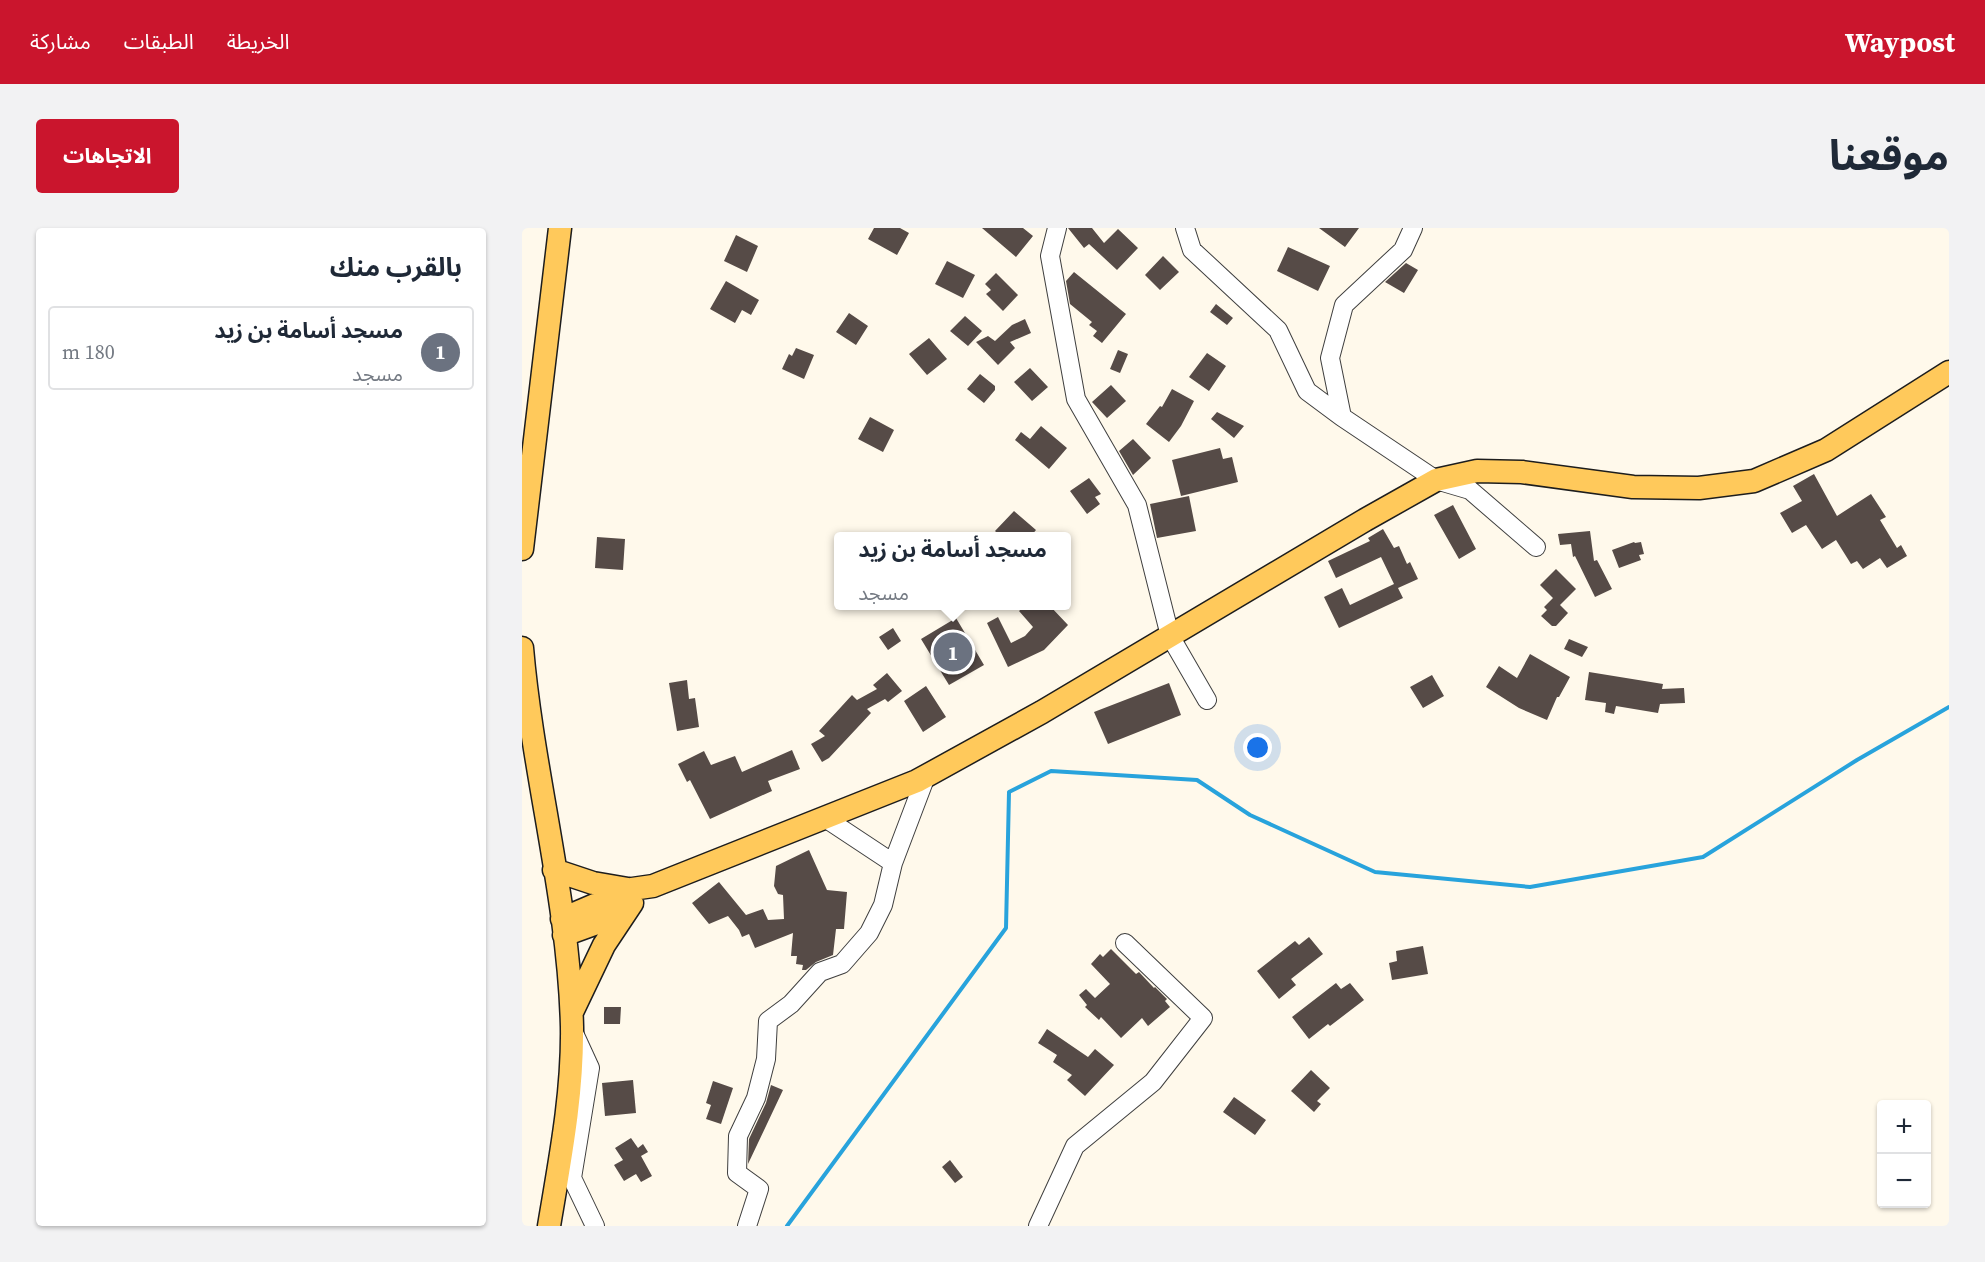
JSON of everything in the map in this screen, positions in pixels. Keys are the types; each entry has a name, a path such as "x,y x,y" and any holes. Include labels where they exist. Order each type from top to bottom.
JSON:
{"main road":[{"path":"522,549 560,228"},
{"path":"563,927 597,923 639,893 926,776 1042,712 1436,480 1477,471 1522,472 1633,487 1699,488 1754,481 1826,450 1949,372"},
{"path":"522,648 563,927 571,1020 571,1077 561,1159 549,1226"},
{"path":"554,870 594,884 639,893"},
{"path":"571,1020 604,945 639,893"}],"street":[{"path":"1058,228 1050,256 1076,399 1137,505 1170,636 1207,700"},
{"path":"1185,228 1192,250 1278,330 1307,391 1436,480 1470,490 1536,547"},
{"path":"1342,417 1330,358 1344,305 1403,250 1413,228"},
{"path":"747,1226 759,1189 737,1173 738,1136 756,1098 766,1059 768,1021 791,1004 820,972 842,964 868,933 883,905 893,863 926,776"},
{"path":"825,818 893,863"},
{"path":"1038,1226 1075,1146 1153,1082 1203,1018 1125,944"},
{"path":"571,1020 590,1068 572,1178 595,1226"}],"building":[{"path":"874,228 900,228 909,233 897,255 868,239"},
{"path":"982,228 1023,228 1033,236 1016,257"},
{"path":"1068,228 1092,228 1104,243 1118,229 1138,248 1117,270 1089,244 1084,248"},
{"path":"1319,228 1359,228 1345,247"},
{"path":"736,235 758,246 747,272 724,261"},
{"path":"1288,247 1330,266 1318,291 1277,271"},
{"path":"1163,256 1179,272 1160,290 1145,275"},
{"path":"947,261 975,275 963,298 935,284"},
{"path":"1406,263 1418,270 1404,293 1385,282"},
{"path":"1074,272 1126,314 1102,343 1093,336 1097,331 1089,325 1092,322 1070,304 1066,281"},
{"path":"996,273 1018,295 1003,311 986,294 991,290 985,284"},
{"path":"726,281 759,300 751,315 742,310 735,323 710,309"},
{"path":"1216,304 1233,318 1227,325 1210,312"},
{"path":"849,313 868,326 856,345 836,332"},
{"path":"965,316 982,331 968,346 950,331"},
{"path":"1025,319 1031,333 1010,342 1015,348 998,365 976,342 988,336 995,341 1012,325"},
{"path":"929,338 947,359 927,375 909,354"},
{"path":"796,348 814,355 804,379 782,369 789,354 792,356"},
{"path":"1118,350 1128,354 1120,373 1110,369"},
{"path":"1207,353 1226,366 1209,391 1189,377"},
{"path":"1030,368 1048,387 1032,401 1014,382"},
{"path":"980,374 995,386 995,390 984,403 967,389"},
{"path":"1111,385 1126,401 1107,418 1092,402"},
{"path":"1172,389 1194,401 1181,426 1169,442 1146,424 1160,406 1162,407"},
{"path":"1217,412 1244,426 1234,438 1211,419"},
{"path":"870,417 894,430 883,452 858,439"},
{"path":"1041,426 1067,448 1049,469 1015,440 1021,432 1030,439"},
{"path":"1133,439 1151,458 1133,475 1119,451"},
{"path":"1220,448 1223,459 1232,457 1238,482 1181,496 1172,460"},
{"path":"1814,474 1837,516 1871,494 1886,517 1880,520 1897,548 1901,545 1907,556 1887,568 1880,558 1863,569 1857,561 1851,564 1836,540 1822,549 1806,525 1792,533 1780,513 1802,501 1793,486"},
{"path":"1089,478 1101,494 1095,497 1100,504 1087,514 1070,491"},
{"path":"1189,496 1196,531 1157,538 1150,504"},
{"path":"1453,505 1476,549 1459,559 1434,515"},
{"path":"1014,511 1036,530 1034,532 995,531"},
{"path":"1383,529 1394,548 1399,546 1407,564 1410,562 1418,579 1398,588 1403,598 1339,628 1324,597 1342,588 1350,605 1394,584 1381,557 1336,578 1328,561 1370,541 1368,538"},
{"path":"1590,531 1594,561 1597,560 1612,589 1595,597 1575,556 1573,557 1571,544 1560,545 1558,534"},
{"path":"597,537 625,539 623,570 595,568"},
{"path":"1634,542 1641,542 1644,554 1639,555 1641,560 1619,568 1612,550"},
{"path":"1556,569 1576,589 1560,605 1568,613 1556,626 1552,626 1541,616 1547,610 1544,607 1553,598 1540,585"},
{"path":"1054,610 1068,625 1044,650 1008,667 987,623 998,617 1011,643 1025,636 1033,627 1019,611"},
{"path":"956,618 984,665 949,685 921,639"},
{"path":"893,628 901,641 888,650 879,637"},
{"path":"1569,639 1588,647 1582,657 1564,649"},
{"path":"1530,654 1570,677 1557,697 1547,720 1519,708 1486,687 1499,666 1517,678"},
{"path":"1589,672 1663,684 1662,689 1684,688 1685,703 1660,704 1658,713 1616,706 1614,714 1605,712 1606,703 1585,700"},
{"path":"887,673 902,691 888,702 885,699 867,709 871,713 829,758 822,762 811,744 825,736 819,731 852,695 857,700 877,689 873,685"},
{"path":"1432,675 1444,696 1423,708 1410,687"},
{"path":"687,680 689,699 695,698 699,727 677,731 669,683"},
{"path":"1169,683 1181,715 1108,744 1094,712"},
{"path":"926,686 946,717 923,732 904,701"},
{"path":"792,750 800,769 768,781 772,791 710,819 690,780 687,782 678,764 704,751 711,765 735,756 742,772"},
{"path":"809,850 827,890 847,892 844,929 836,929 833,955 816,962 806,970 802,970 803,965 796,964 797,956 791,956 793,933 755,948 749,934 742,937 728,916 709,924 692,903 719,882 746,915 763,909 768,920 784,919 783,895 778,894 774,886 776,866"},
{"path":"1309,937 1323,954 1291,979 1296,985 1279,999 1257,971 1295,941 1299,945"},
{"path":"1423,946 1428,974 1392,980 1389,963 1397,961 1396,951"},
{"path":"1111,949 1136,974 1139,972 1155,987 1167,999 1165,1001 1170,1007 1148,1026 1142,1018 1121,1038 1101,1017 1099,1020 1085,1007 1087,1005 1079,995 1086,989 1095,998 1110,984 1091,964 1100,954 1103,957"},
{"path":"1336,983 1341,989 1350,983 1364,1000 1309,1039 1292,1017"},
{"path":"604,1007 621,1007 620,1024 604,1024"},
{"path":"1047,1029 1088,1057 1095,1049 1114,1065 1085,1096 1067,1080 1072,1075 1053,1062 1057,1055 1038,1043"},
{"path":"1311,1070 1330,1088 1317,1101 1321,1104 1314,1112 1291,1091"},
{"path":"633,1080 636,1113 605,1116 602,1083"},
{"path":"713,1081 733,1088 721,1124 706,1119 711,1105 706,1103"},
{"path":"771,1085 783,1090 748,1164 749,1139 766,1103"},
{"path":"1234,1097 1266,1120 1255,1135 1223,1112"},
{"path":"631,1138 638,1148 643,1144 648,1152 641,1156 652,1176 641,1182 636,1174 624,1181 614,1165 623,1160 615,1148"},
{"path":"950,1160 963,1177 955,1183 942,1167"}],"waterway":[{"path":"787,1226 1006,928 1009,792 1051,771 1197,780 1250,815 1375,872 1530,887 1703,857 1857,760 1949,707"}],"place":[{"name":"مسجد أسامة بن زيد","path":"953,652"}]}
